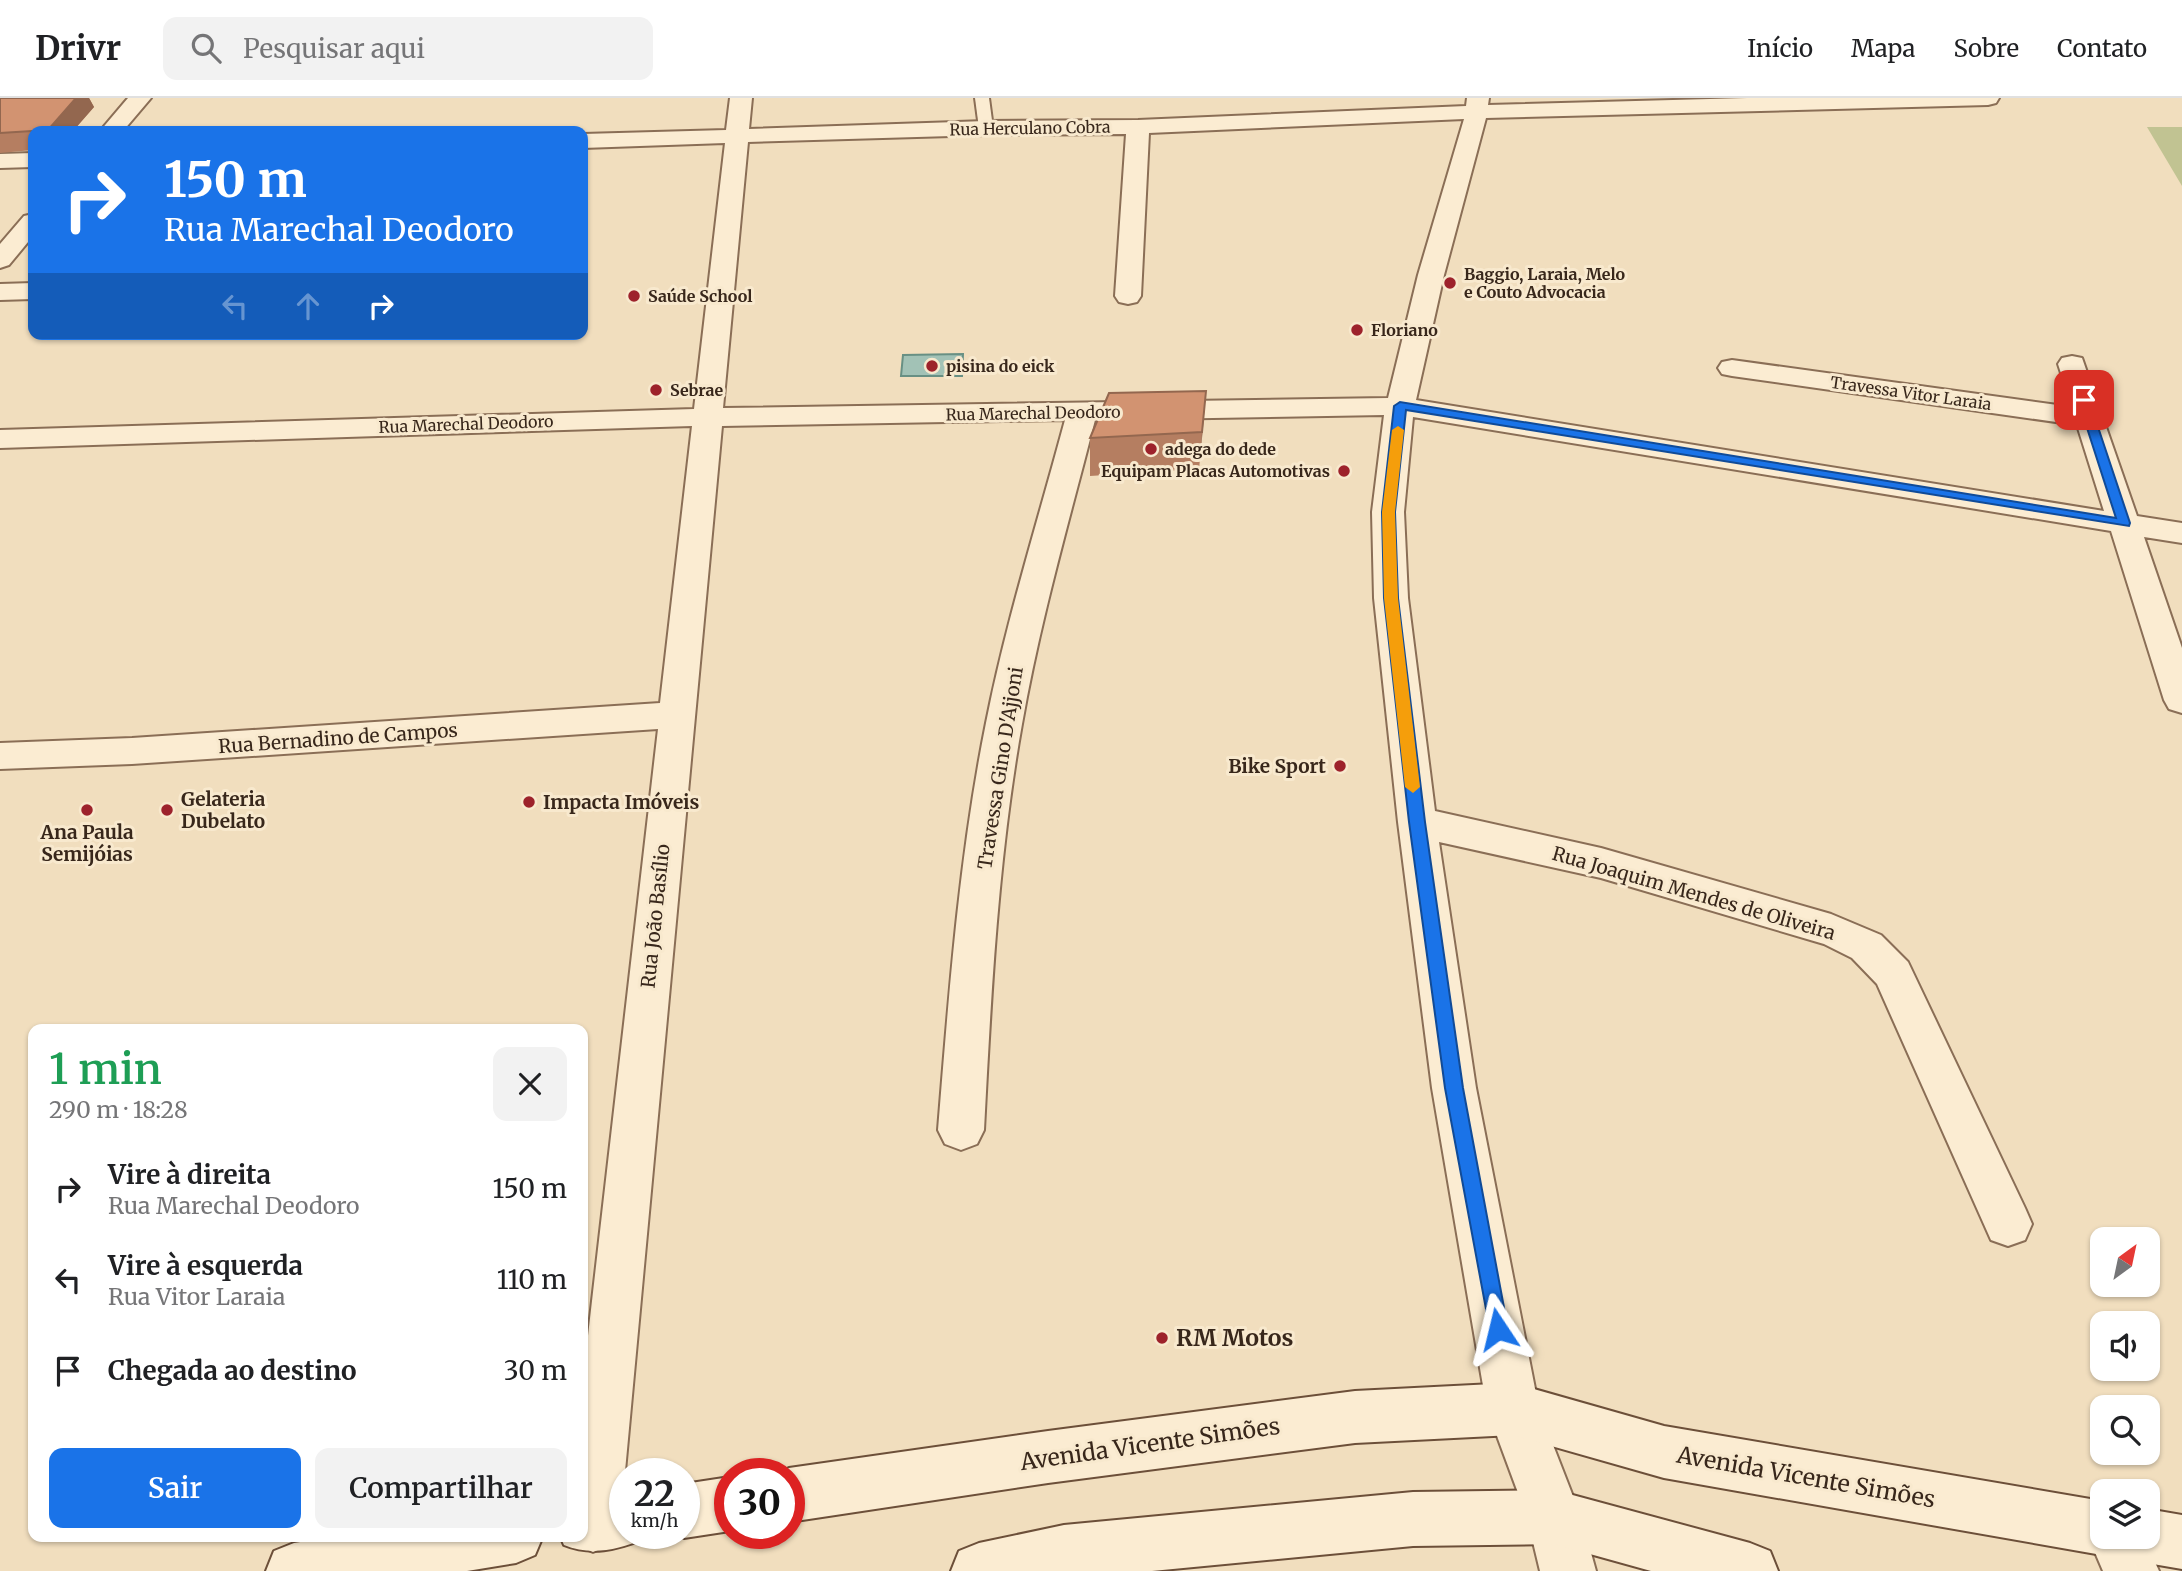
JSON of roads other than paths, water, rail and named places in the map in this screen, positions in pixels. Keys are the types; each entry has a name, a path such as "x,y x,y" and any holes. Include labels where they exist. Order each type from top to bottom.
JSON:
{"street":[{"path":"115,126 140,98"},
{"name":"Rua João Basílio","path":"600,1523 675,715 710,417 741,98"},
{"path":"1272,98 1275,121"},
{"name":"Rua Herculano Cobra","path":"588,141 986,128 1138,127 1275,121 1478,105 1988,98"},
{"path":"1478,105 1441,236 1400,406 1388,512 1391,598 1417,822 1454,1088 1513,1409 1554,1517 1568,1571"},
{"path":"1128,296 1138,127"},
{"path":"0,161 28,160"},
{"path":"0,260 28,228"},
{"path":"0,292 28,291"},
{"path":"2072,365 2182,701"},
{"name":"Travessa Vitor Laraia","path":"1732,368 2089,418"},
{"name":"Rua Marechal Deodoro","path":"0,439 710,417 1400,406 2182,533"},
{"name":"Travessa Gino D'Ajjoni","path":"961,1130 971,964 991,806 1015,668 1082,412"},
{"name":"Rua Bernadino de Campos","path":"0,756 132,751 675,715"},
{"name":"Rua Joaquim Mendes de Oliveira","path":"1417,822 1601,863 1831,930 1857,939 1876,951 1893,974 2008,1224"},
{"name":"Avenida Vicente Simões","path":"805,1493 1048,1457 1355,1417 1513,1409 1664,1452 2090,1526"},
{"path":"979,1571 1065,1552 1413,1519 1554,1517 1750,1571"},
{"path":"2160,1538 2182,1542"},
{"path":"294,1571 478,1542"},
{"path":"2121,1549 2131,1571"}],"lane":[{"path":"982,98 986,128"}],"place":[{"name":"Baggio, Laraia, Melo e Couto Advocacia","path":"1450,283"},
{"name":"Saúde School","path":"634,296"},
{"name":"Floriano","path":"1357,330"},
{"name":"pisina do eick","path":"932,366"},
{"name":"Sebrae","path":"656,390"},
{"name":"adega do dede","path":"1151,449"},
{"name":"Equipam Placas Automotivas","path":"1344,471"},
{"name":"Bike Sport","path":"1340,766"},
{"name":"Impacta Imóveis","path":"529,802"},
{"name":"Ana Paula Semijóias","path":"87,810"},
{"name":"Gelateria Dubelato","path":"167,810"},
{"name":"RM Motos","path":"1162,1338"}]}
